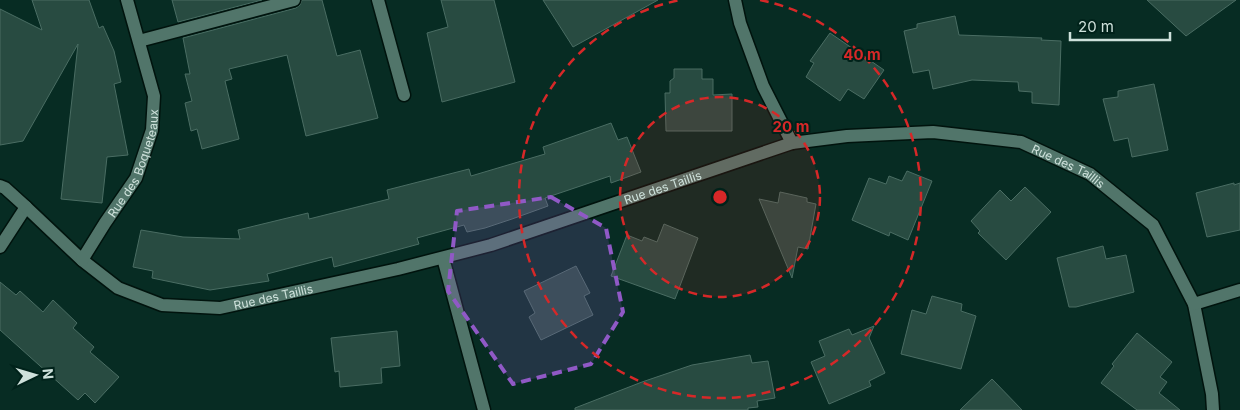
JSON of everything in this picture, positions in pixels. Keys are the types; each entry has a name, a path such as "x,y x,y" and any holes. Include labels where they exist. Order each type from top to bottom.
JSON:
{"street":[{"name":"Rue des Boqueteaux","path":"82,260 136,178 152,130 154,96 127,0"},
{"path":"139,41 294,0"},
{"path":"378,0 404,95"},
{"path":"735,0 740,23 763,86 792,143"},
{"name":"Rue des Taillis","path":"0,186 5,188 82,260 118,288 162,305 220,308 398,269 491,245 792,143 847,136 933,132 1022,142 1090,174 1152,224 1194,304 1212,394 1213,410"},
{"path":"0,247 26,207"},
{"path":"443,258 484,410"},
{"path":"1194,304 1240,290"}],"highlighted area":[{"path":"551,197 606,228 623,312 591,364 513,384 448,291 457,211"}],"building":[{"path":"32,0 89,0 99,28 103,26 114,51 121,82 114,84 128,155 107,157 102,203 61,199 78,44 23,141 0,145 0,9 42,30"},
{"path":"172,0 262,0 178,22"},
{"path":"302,0 322,0 337,56 360,50 378,118 306,136 287,55 229,69 232,79 225,81 239,139 202,149 197,129 191,131 185,103 192,101 185,74 190,74 183,38 296,8"},
{"path":"441,0 494,0 515,82 442,102 427,33 448,27"},
{"path":"543,0 658,0 573,47"},
{"path":"1147,0 1236,0 1186,36"},
{"path":"955,16 959,35 1042,38 1041,40 1061,41 1059,105 1032,103 1032,92 1019,91 1018,82 972,80 933,89 929,70 913,73 904,31 917,28 917,24"},
{"path":"830,33 884,70 864,99 848,89 840,101 806,77 814,63 810,61"},
{"path":"674,69 702,69 702,79 713,79 713,95 732,94 732,131 666,131 665,93 670,93 670,81 674,78"},
{"path":"1154,84 1168,150 1132,157 1128,138 1114,141 1103,99 1118,97 1118,91"},
{"path":"611,123 618,140 627,137 641,172 611,183 610,176 545,198 548,206 485,228 467,232 464,225 417,238 419,244 334,267 332,257 267,274 269,281 210,290 152,278 153,271 133,267 141,230 183,237 240,239 238,230 308,213 309,219 389,199 387,190 469,169 471,176 545,154 543,147"},
{"path":"907,171 932,181 908,240 890,232 889,236 852,220 869,178 886,184 889,176 902,181"},
{"path":"1234,183 1234,185 1240,183 1240,230 1207,237 1196,193"},
{"path":"1025,187 1051,212 1006,260 978,233 980,231 971,221 1000,190 1011,201"},
{"path":"780,192 807,198 807,202 816,204 808,249 798,247 792,278 759,199 778,203"},
{"path":"664,224 698,238 675,299 611,276 627,235 642,241 644,237 657,242"},
{"path":"1103,246 1106,259 1126,255 1134,292 1076,307 1069,307 1057,258"},
{"path":"576,266 590,293 584,296 593,315 541,340 529,317 535,313 524,291"},
{"path":"0,282 16,295 20,291 43,312 53,300 77,323 73,328 94,347 90,352 119,377 95,403 85,393 78,400 0,330"},
{"path":"932,296 962,304 961,311 976,316 961,369 901,354 912,310 926,314"},
{"path":"874,326 869,338 885,373 869,381 871,386 829,404 811,362 825,356 819,341 849,329 852,335"},
{"path":"397,331 400,366 381,368 382,383 340,387 339,371 335,372 331,338"},
{"path":"1137,333 1172,362 1160,377 1167,382 1159,393 1180,410 1137,410 1101,383 1114,366 1112,364"},
{"path":"750,355 752,363 768,361 775,398 757,401 758,407 748,408 748,410 575,410 575,408 642,382 692,365"},
{"path":"992,379 1022,410 960,410"}]}
